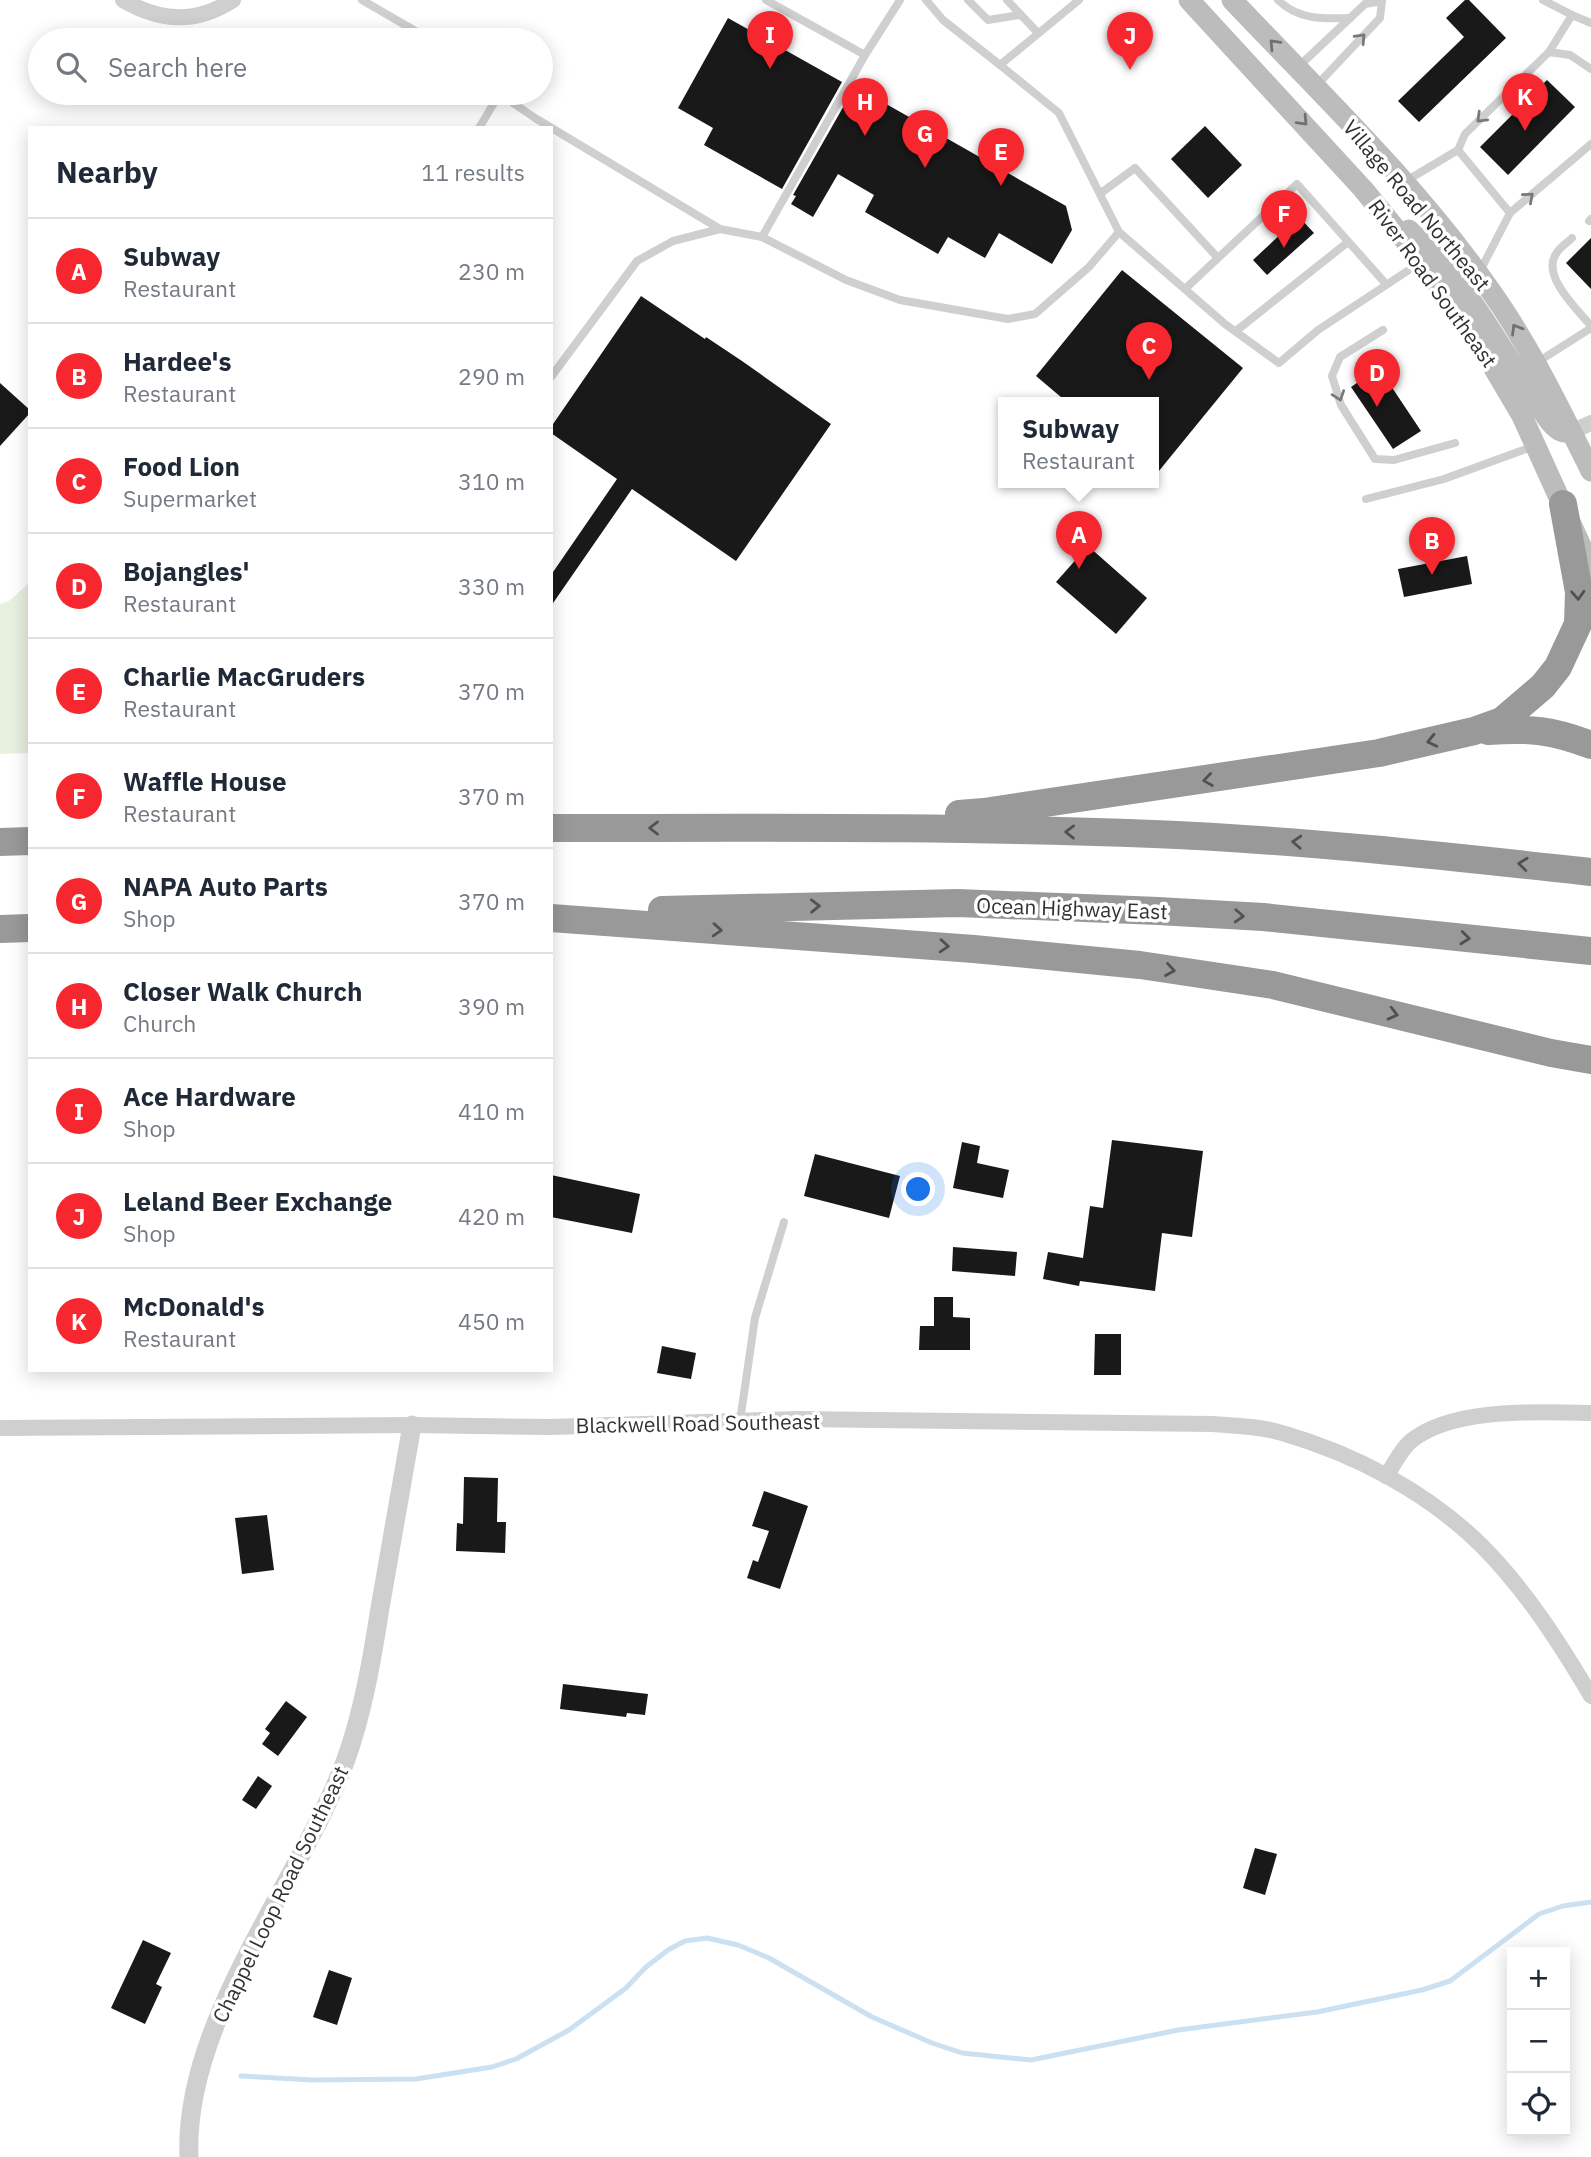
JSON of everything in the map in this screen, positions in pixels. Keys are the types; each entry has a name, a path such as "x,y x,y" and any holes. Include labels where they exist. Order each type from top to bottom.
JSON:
{"highway":[{"path":"722,828 984,812 1379,753 1474,731 1502,721 1543,686 1559,667 1578,624 1579,592 1563,504"},
{"path":"1474,731 1520,729 1556,732 1591,745"},
{"path":"553,828 994,830 1155,834 1341,845 1591,872"},
{"path":"0,842 28,841"},
{"name":"Ocean Highway East","path":"553,916 958,903 1263,917 1591,951"},
{"path":"553,916 974,949 1140,965 1273,985 1551,1053 1591,1060"},
{"path":"0,929 28,928"},
{"path":"1551,1053 1591,1072"}],"main road":[{"name":"Village Road Northeast","path":"1189,0 1363,189"},
{"name":"Village Road Northeast","path":"1232,0 1404,183 1478,273 1513,323 1571,432"},
{"name":"River Road Southeast","path":"1363,189 1421,261 1472,331 1503,380 1591,568"},
{"path":"1363,189 1434,252 1448,268 1490,326 1550,422 1565,433 1571,432 1591,471"}],"street":[{"path":"123,0 147,11 170,17 194,18 216,11 233,0"},
{"path":"1571,432 1591,423"},
{"path":"1386,1476 1409,1443 1426,1431 1452,1421 1501,1414 1591,1413"},
{"name":"Blackwell Road Southeast","path":"0,1428 412,1425 551,1427 797,1419 1246,1426 1281,1432 1354,1460 1386,1476 1446,1514 1512,1579 1545,1623 1591,1696"},
{"name":"Chappel Loop Road Southeast","path":"190,2157 191,2113 205,2054 232,1986 326,1807 349,1749 374,1645 412,1425"}],"lane":[{"path":"362,0 410,28"},
{"path":"766,0 865,55"},
{"path":"762,237 865,55 900,0"},
{"path":"926,0 943,20 1059,113 1119,232 1236,331 1279,363 1318,330 1421,261"},
{"path":"968,0 988,20 1020,15"},
{"path":"1007,0 1038,33"},
{"path":"1000,65 1079,0"},
{"path":"1278,0 1291,11 1307,17 1350,18"},
{"path":"1543,0 1591,23"},
{"path":"1297,68 1365,4 1382,1 1380,18 1315,87"},
{"path":"1404,183 1458,150 1465,134 1549,52 1572,15"},
{"path":"1549,52 1570,55 1591,69"},
{"path":"479,126 494,105"},
{"path":"516,105 548,126"},
{"path":"553,129 720,229 762,237 846,280 900,300 1008,319 1035,314 1089,267 1119,232"},
{"path":"1478,273 1510,213 1591,144"},
{"path":"1458,150 1510,213"},
{"path":"1101,193 1135,168 1218,258"},
{"path":"1185,289 1297,184 1386,284"},
{"path":"553,374 636,261 673,241 720,229"},
{"path":"1536,363 1591,327 1563,293 1553,276 1552,262 1555,254 1572,238"},
{"path":"1236,331 1348,242"},
{"path":"1383,330 1340,357 1332,376 1341,405 1375,459 1394,460 1455,443"},
{"path":"1366,499 1444,479 1536,446"},
{"path":"740,1421 755,1318 784,1222"}],"green space":[{"path":"28,584 28,753 0,754 0,604 9,601"}],"building":[{"path":"1465,0 1469,0 1506,38 1419,122 1398,101 1464,37 1446,18"},
{"path":"728,18 842,82 782,189 704,145 713,128 678,108"},
{"path":"1547,80 1575,107 1508,175 1480,147"},
{"path":"854,88 1066,206 1072,230 1052,264 999,233 985,258 948,237 938,254 865,212 874,195 838,174 813,217 791,204 796,196 793,195"},
{"path":"1205,126 1242,165 1208,198 1171,159"},
{"path":"1299,217 1314,233 1267,275 1253,260"},
{"path":"1591,238 1591,289 1566,263"},
{"path":"1122,270 1243,368 1159,471 1159,397 1061,397 1036,376"},
{"path":"641,296 742,361 831,424 736,561 632,489 553,603 553,572 617,479 553,434 553,424"},
{"path":"1379,368 1421,431 1393,449 1351,387"},
{"path":"0,383 28,408 28,415 0,446"},
{"path":"1088,546 1147,598 1116,634 1056,582"},
{"path":"1467,556 1472,584 1404,597 1398,569"},
{"path":"1112,1140 1203,1151 1192,1237 1162,1233 1155,1291 1080,1281 1079,1286 1043,1279 1048,1252 1083,1258 1090,1206 1103,1208"},
{"path":"962,1142 980,1146 977,1163 1009,1170 1003,1198 953,1188"},
{"path":"815,1154 900,1176 889,1218 804,1196"},
{"path":"553,1175 640,1194 632,1233 553,1217"},
{"path":"953,1247 1017,1252 1015,1276 952,1271"},
{"path":"934,1297 953,1297 953,1317 970,1318 970,1350 919,1350 920,1326 934,1326"},
{"path":"1095,1334 1121,1334 1121,1375 1094,1375"},
{"path":"662,1346 696,1353 691,1379 657,1373"},
{"path":"464,1477 498,1478 497,1522 506,1522 505,1553 456,1551 457,1523 463,1524"},
{"path":"764,1491 808,1506 780,1589 747,1578 753,1560 758,1562 769,1531 752,1526"},
{"path":"267,1515 274,1570 242,1574 235,1518"},
{"path":"563,1684 648,1694 645,1715 627,1713 626,1717 560,1709"},
{"path":"286,1701 307,1717 278,1756 262,1744 270,1733 265,1729"},
{"path":"258,1776 272,1786 256,1809 242,1800"},
{"path":"1255,1848 1277,1854 1265,1895 1243,1888"},
{"path":"143,1940 171,1953 156,1984 162,1987 145,2024 111,2008"},
{"path":"329,1970 352,1978 337,2025 313,2017"}],"waterway":[{"path":"241,2076 313,2080 416,2079 492,2067 516,2059 569,2030 626,1988 646,1967 668,1950 685,1941 707,1938 738,1945 769,1958 872,2017 932,2043 962,2053 1031,2060 1178,2030 1317,2012 1422,1990 1450,1981 1539,1914 1563,1906 1591,1902"}],"place":[{"name":"Ace Hardware","path":"770,69"},
{"name":"Leland Beer Exchange","path":"1130,70"},
{"name":"McDonald's","path":"1525,131"},
{"name":"Closer Walk Church","path":"865,136"},
{"name":"NAPA Auto Parts","path":"925,168"},
{"name":"Charlie MacGruders","path":"1001,186"},
{"name":"Waffle House","path":"1284,248"},
{"name":"Food Lion","path":"1149,380"},
{"name":"Bojangles'","path":"1377,407"},
{"name":"Subway","path":"1079,569"},
{"name":"Hardee's","path":"1432,575"}]}
